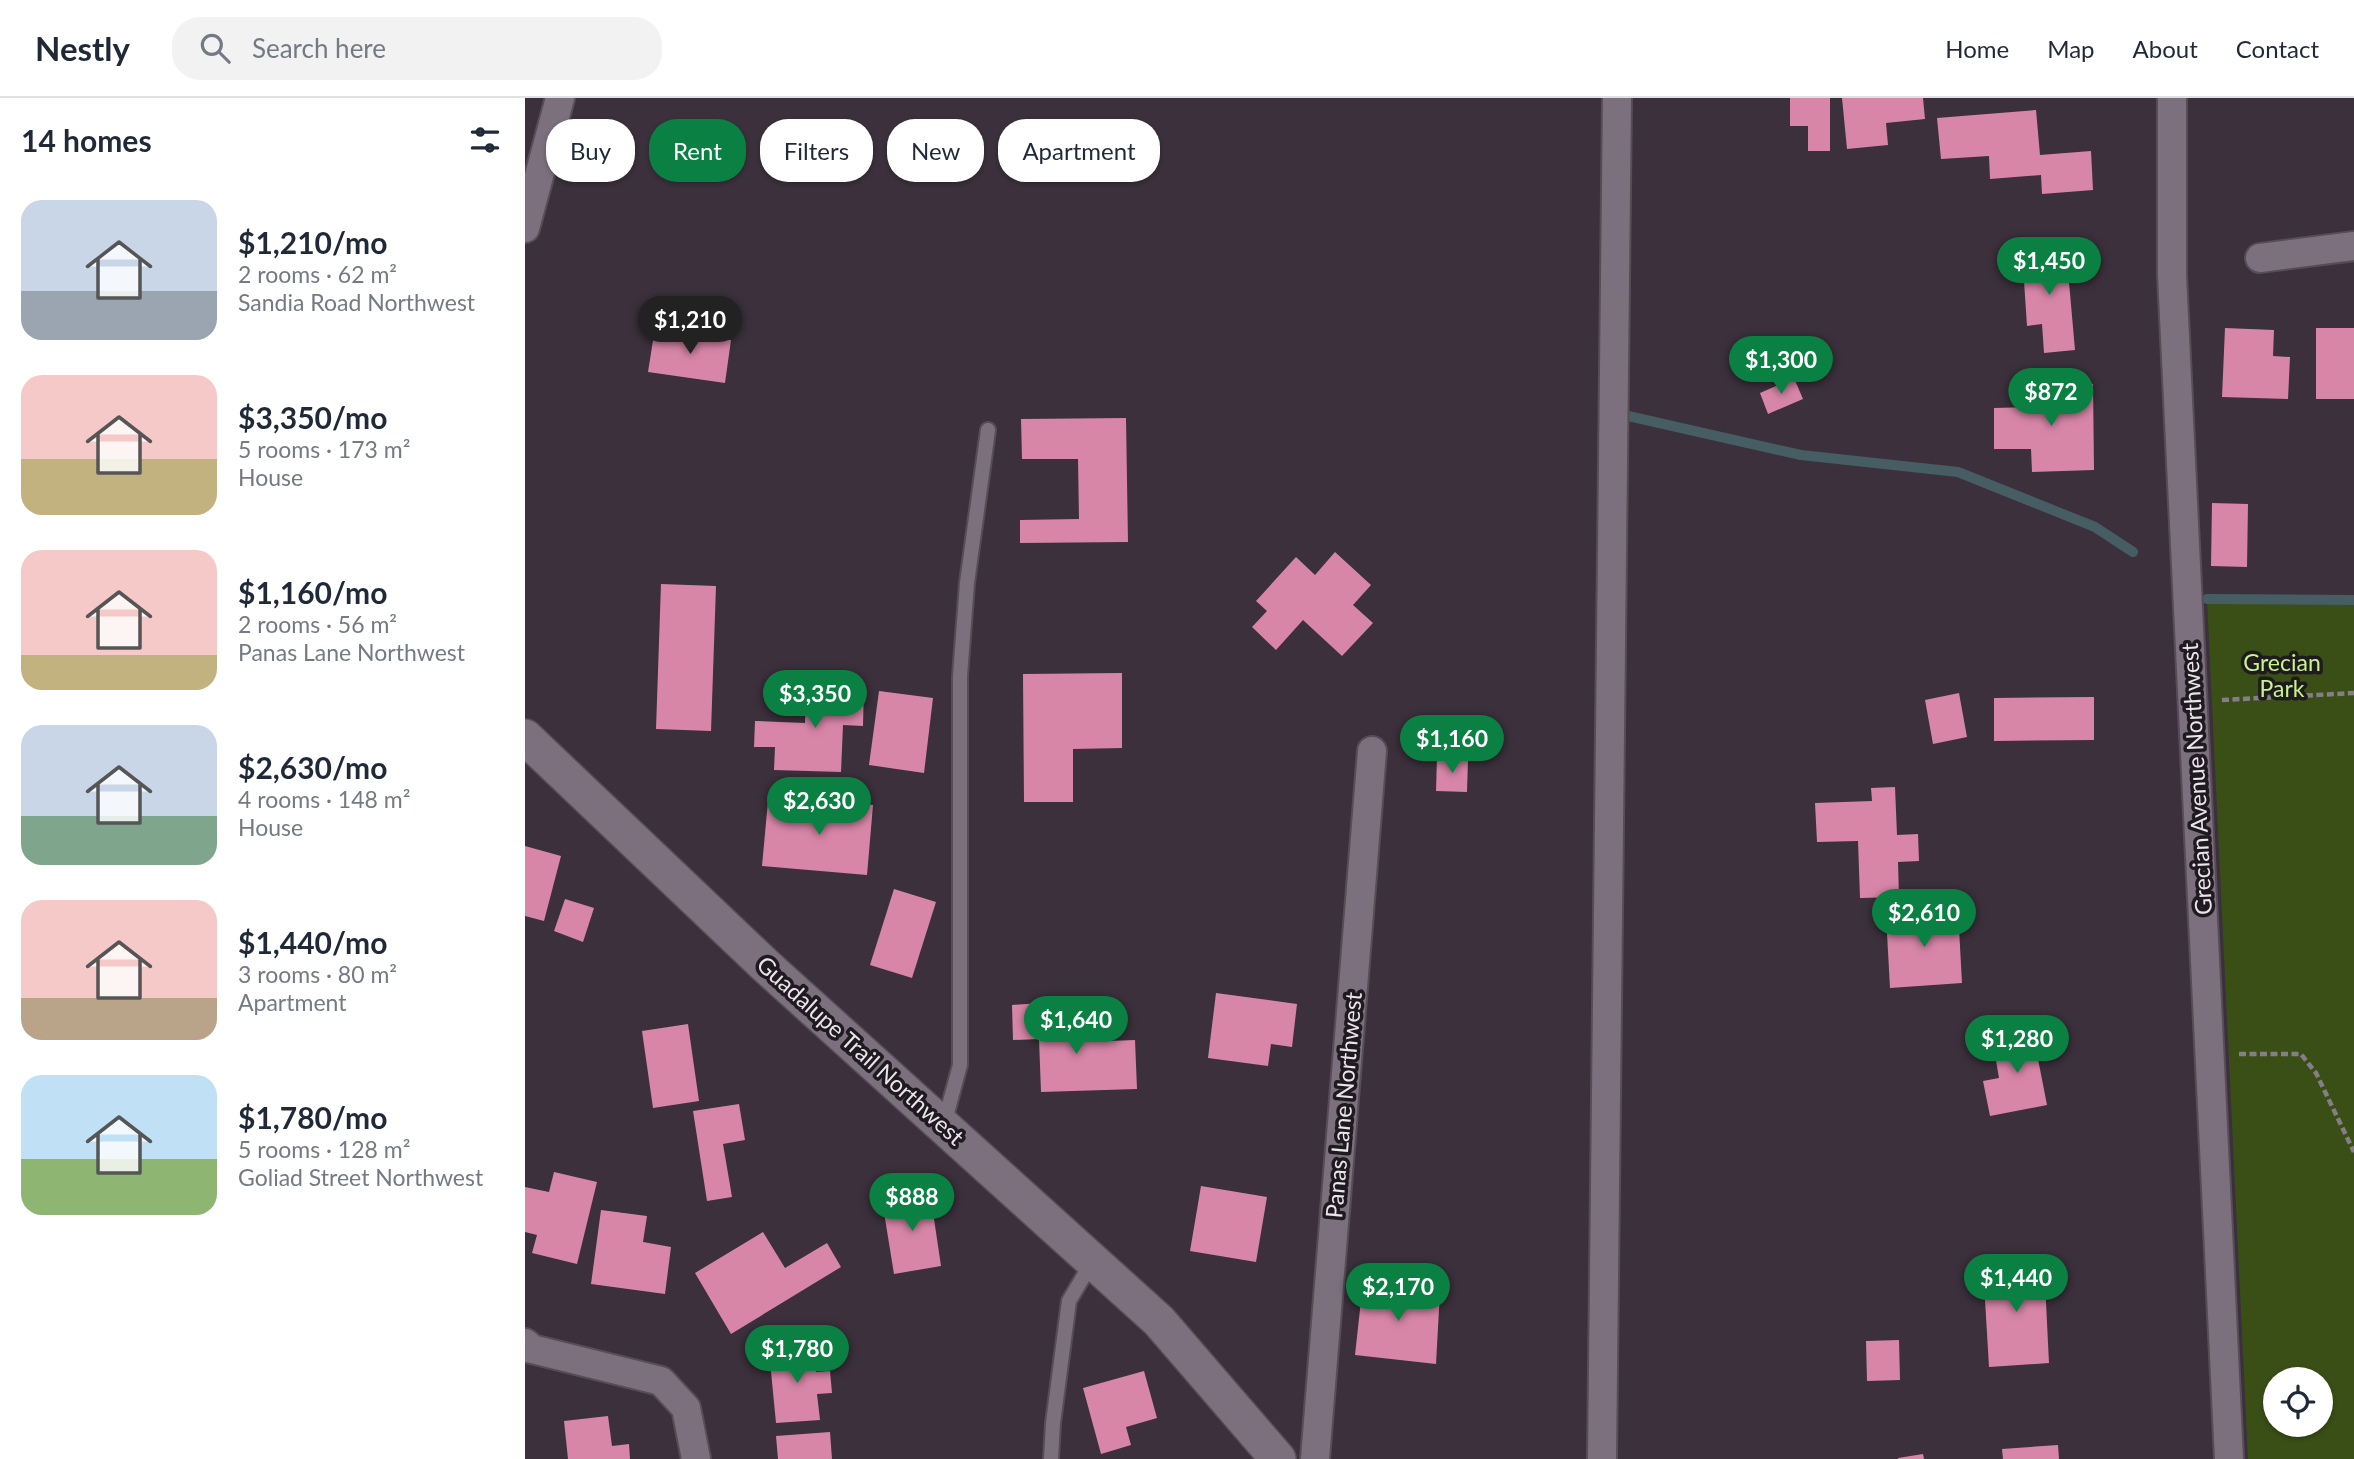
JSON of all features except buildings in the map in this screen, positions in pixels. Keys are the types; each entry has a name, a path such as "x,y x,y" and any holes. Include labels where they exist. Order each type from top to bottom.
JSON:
{"street":[{"path":"525,228 560,98"},
{"path":"1602,1459 1617,98"},
{"name":"Grecian Avenue Northwest","path":"2172,98 2172,288 2229,1459"},
{"path":"2260,258 2354,246"},
{"name":"Guadalupe Trail Northwest","path":"525,737 766,966 1159,1321 1278,1459"},
{"name":"Panas Lane Northwest","path":"1315,1459 1372,751"},
{"path":"525,1343 531,1349 661,1381 686,1408 696,1459"}],"lane":[{"path":"944,1125 960,1065 960,676 967,583 988,429"},
{"path":"1051,1459 1069,1301 1093,1261"}],"path":[{"path":"2220,700 2354,693"},
{"path":"2236,1054 2301,1054 2316,1073 2354,1152"}],"green space":[{"name":"Grecian Park","path":"2207,599 2354,605 2354,1459 2248,1459"}],"waterway":[{"path":"1615,413 1801,455 1958,472 2095,527 2133,552"},
{"path":"2207,599 2354,600"}]}
